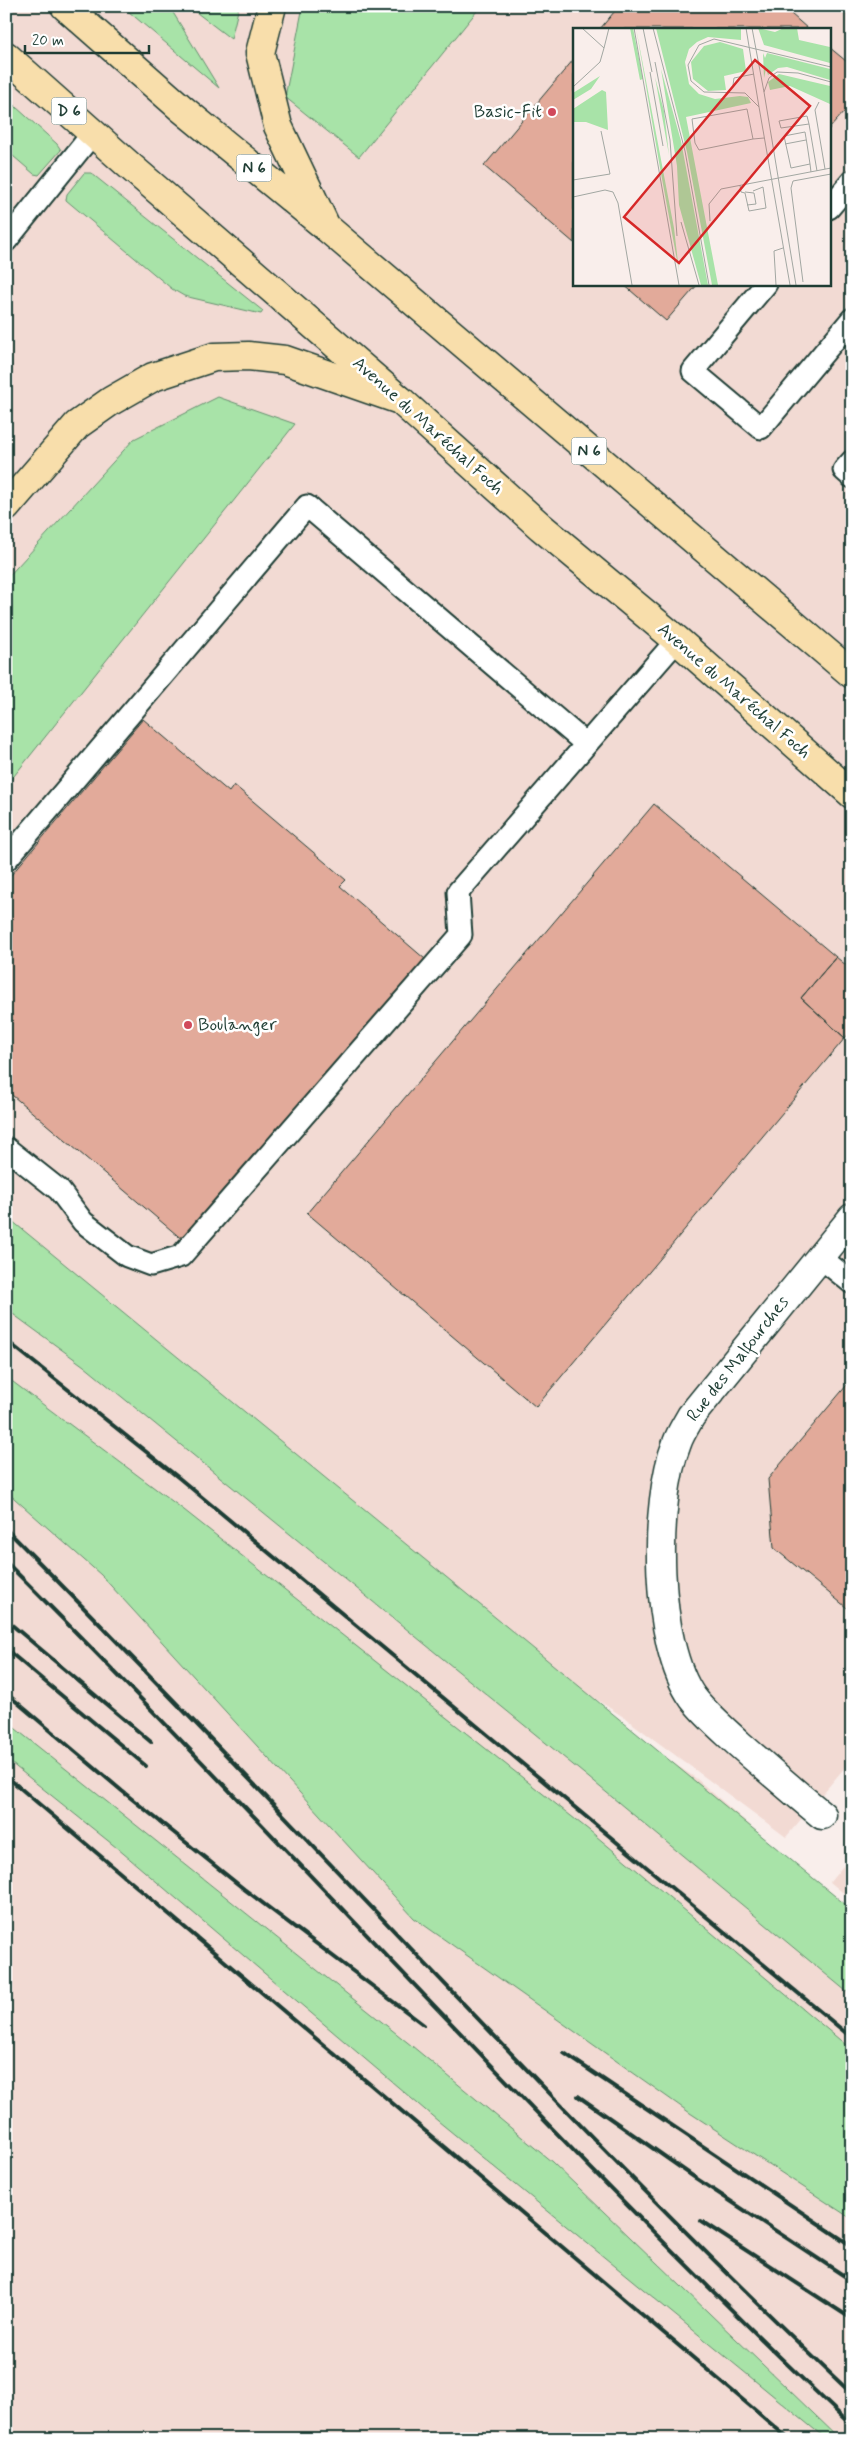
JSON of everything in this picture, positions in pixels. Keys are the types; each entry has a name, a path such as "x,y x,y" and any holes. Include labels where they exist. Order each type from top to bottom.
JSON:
{"main road":[{"name":"N 6","path":"65,6 181,108 326,228 852,674"},
{"path":"272,6 260,53 262,62 278,126 326,228"},
{"name":"Avenue du Maréchal Foch","path":"6,56 400,400 541,527 677,640 852,794"},
{"path":"6,508 77,426 111,401 153,377 214,357 248,356 285,360 400,400"}],"street":[{"name":"Rue des Malfourches","path":"822,1815 719,1726 694,1698 678,1674 668,1631 662,1589 662,1531 668,1475 677,1442 691,1416 852,1218"}],"lane":[{"path":"6,241 92,133"},
{"path":"830,207 852,181"},
{"path":"765,285 693,371 761,428 852,319"},
{"path":"852,461 844,470 852,477"},
{"path":"6,860 307,506 586,744"},
{"path":"6,1148 60,1190 83,1222 127,1256 151,1266 180,1256 461,934 458,892 677,640"},
{"path":"820,1257 852,1283"}],"shaded area":[{"path":"6,6 852,6 852,1759 786,1837 625,1718 121,1390 697,1779 852,1915 852,2439 6,2439"},
{"path":"852,1855 852,1900 830,1882"}],"green space":[{"path":"122,6 169,6 219,88"},
{"path":"188,6 239,6 231,39"},
{"path":"303,6 481,6 359,157 285,97"},
{"path":"6,98 57,144 61,150 39,175 34,174 6,150"},
{"path":"84,173 91,173 263,311 261,314 184,296 172,289 66,200 67,194"},
{"path":"218,397 295,424 6,786 6,579 134,439"},
{"path":"6,1216 852,1910 852,1996 589,1778 84,1366 6,1309"},
{"path":"6,1375 184,1510 590,1831 852,2050 852,2219 690,2113 414,1918 101,1575 6,1491"},
{"path":"6,1721 412,2046 552,2162 840,2439 826,2439 438,2121 117,1848 6,1759"}],"building":[{"path":"619,6 782,6 807,28 601,28"},
{"path":"830,48 852,66 852,103 830,128"},
{"name":"Basic-Fit","path":"573,60 573,242 484,166"},
{"path":"624,285 697,285 666,321"},
{"name":"Boulanger","path":"143,719 229,792 234,785 346,880 340,886 425,959 184,1241 6,1090 6,881"},
{"path":"654,804 836,957 801,998 845,1038 536,1407 307,1213"},
{"path":"836,957 852,970 852,1030 845,1038 801,998"},
{"path":"852,1379 852,1612 774,1548 768,1479"}],"railway":[{"path":"6,1340 179,1478 852,2038"},
{"path":"6,1529 217,1745 636,2182 852,2394"},
{"path":"6,1562 218,1778 636,2214 852,2426"},
{"path":"6,1620 151,1742"},
{"path":"6,1649 146,1766"},
{"path":"6,1693 122,1791 244,1889 424,2025"},
{"path":"6,1776 789,2439"},
{"path":"564,2053 852,2246"},
{"path":"578,2096 694,2177 852,2281"},
{"path":"701,2221 852,2319"}],"place":[{"name":"Basic-Fit","path":"552,112"},
{"name":"Boulanger","path":"188,1025"}]}
